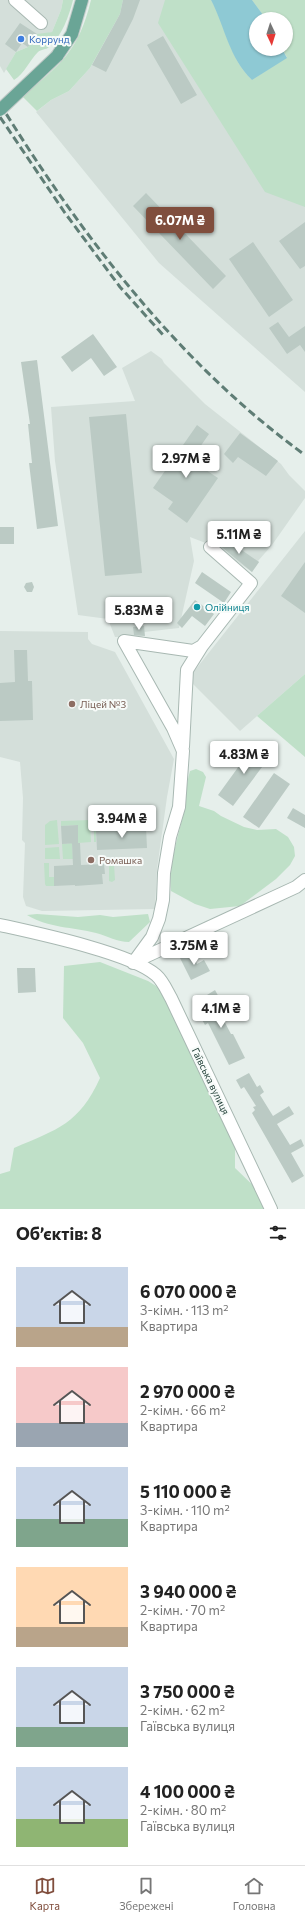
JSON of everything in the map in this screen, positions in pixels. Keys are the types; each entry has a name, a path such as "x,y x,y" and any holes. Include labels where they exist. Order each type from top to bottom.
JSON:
{"main road":[{"path":"0,110 57,56 72,34 82,0"}],"street":[{"path":"15,0 41,23"},
{"path":"133,963 152,937 159,919 163,900 164,873 170,838 179,807 187,670 202,646 251,583 210,547"},
{"path":"183,751 173,728 124,641 193,651 202,646"},
{"path":"133,963 289,890 305,880"},
{"name":"Гаївська вулиця","path":"0,926 97,950 147,968 158,976 171,998 271,1209"}],"shaded area":[{"path":"0,0 63,0 61,10 52,32 41,35 28,47 16,52 4,73 0,66"},
{"path":"123,0 305,0 305,392 159,263 36,112 51,100 69,91 90,68 120,14"},
{"path":"151,351 162,359 164,363 205,404 281,464 289,475 305,491 305,498 272,545 258,561 259,562 252,572 216,547 190,537 194,561 179,628 144,632 144,636 115,637 108,619 78,615 55,461 51,407 135,401 122,368"},
{"path":"305,531 305,674 240,731 188,679"},
{"name":"Ліцей №3","path":"0,631 88,632 88,639 92,644 115,652 174,759 157,869 155,909 42,911 26,906 23,897 25,843 22,840 23,798 20,762 0,757"}],"green space":[{"path":"63,0 73,0 67,19 58,37 49,47 38,52 21,74 14,80 6,69 16,52 28,47 37,34 52,32 61,10"},
{"path":"91,0 123,0 120,14 90,68 69,91 51,100 37,111 22,96 48,75 67,55 81,32"},
{"path":"165,0 211,0 238,62 252,80 286,56 293,56 293,12 261,12 252,0 305,0 305,207 265,192 158,23"},
{"path":"305,674 305,757 257,716"},
{"path":"196,769 203,772 206,777 199,806 214,811 244,827 257,830 276,829 288,837 294,847 295,856 290,865 276,879 240,906 210,909 195,904 171,891 172,864 183,814 188,777 190,771"},
{"path":"57,820 59,844 45,845 45,825 50,821"},
{"path":"90,820 91,842 78,843 78,825 61,826 61,821"},
{"path":"119,820 120,829 96,830 96,842 94,842 94,821"},
{"path":"124,820 139,820 146,827 124,828"},
{"path":"72,843 73,859 63,859 62,844"},
{"path":"59,847 60,859 45,859 45,848"},
{"path":"112,862 114,864 115,880 112,882 109,881 109,863"},
{"path":"44,863 49,863 49,877 54,877 54,886 46,886 45,884"},
{"path":"37,914 78,917 100,915 113,917 148,914 150,922 129,942 125,942 96,933 52,925 27,915"},
{"path":"100,962 148,981 161,989 235,1142 235,1168 260,1192 266,1209 0,1209 0,1174 10,1171 14,1148 43,1136 66,1123 84,1106 100,1078 83,1043 63,1018 64,966"}],"water":[{"path":"211,0 252,0 261,12 249,12 249,56 286,56 287,58 252,80 238,62 228,42"}],"building":[{"path":"123,0 140,0 133,19 106,72 92,65 120,14"},
{"name":"Коррунд","path":"20,23 37,34 28,47 22,43 16,52 5,44"},
{"path":"163,36 197,95 181,104 147,45"},
{"path":"146,193 226,276 213,289 133,206"},
{"path":"305,222 305,266 300,269 279,241"},
{"path":"253,242 293,300 269,317 229,259"},
{"path":"278,322 289,337 305,326 305,352 300,345 287,354 269,328"},
{"path":"93,334 117,367 104,376 91,358 72,372 61,357"},
{"path":"37,360 58,526 37,529 29,463 32,463 28,424 30,424 21,362"},
{"path":"126,414 142,573 105,576 89,417"},
{"path":"197,425 209,434 191,460 218,478 187,523 168,509 173,502 153,488"},
{"path":"240,433 278,461 266,476 238,457 233,463 224,454"},
{"path":"0,527 14,527 14,544 0,544"},
{"path":"223,537 259,562 252,572 218,544"},
{"path":"305,562 305,613 281,596"},
{"path":"202,572 231,592 224,603 195,583"},
{"path":"32,582 34,587 32,592 27,592 24,587 26,583"},
{"path":"159,599 160,612 142,614 140,601"},
{"name":"Олійниця","path":"195,600 214,614 205,626 192,616 182,628 177,623"},
{"path":"144,626 145,636 134,635 133,627"},
{"path":"14,650 27,650 28,681 32,681 33,720 0,721 0,683 15,682"},
{"path":"255,744 271,755 233,806 218,795"},
{"path":"274,773 290,784 259,828 243,817"},
{"path":"293,808 305,815 305,828 287,818"},
{"path":"78,825 78,843 62,844 61,826"},
{"path":"146,827 147,848 97,850 96,830"},
{"path":"72,843 80,843 81,865 104,864 105,874 102,874 103,884 54,886 54,866 73,865"},
{"path":"191,950 197,964 204,960 210,971 191,980 179,956"},
{"path":"17,968 35,968 36,992 18,993"},
{"path":"215,990 221,1001 215,1004 245,1058 229,1065 208,1023 205,1025 200,1016 206,1013 199,1000"},
{"path":"249,1073 257,1087 260,1085 264,1092 260,1095 273,1116 289,1106 294,1114 277,1124 290,1145 301,1139 304,1146 291,1153 304,1176 292,1183 252,1113 255,1110 253,1107 256,1106 244,1087 241,1089 236,1080"}],"railway":[{"path":"0,104 64,202 99,249 174,338 215,380 259,419 305,455"},
{"path":"0,117 65,213 120,287 164,336"}],"place":[{"name":"Коррунд","path":"21,39"},
{"name":"Олійниця","path":"197,607"},
{"name":"Ліцей №3","path":"72,704"},
{"name":"Ромашка","path":"91,860"}]}
